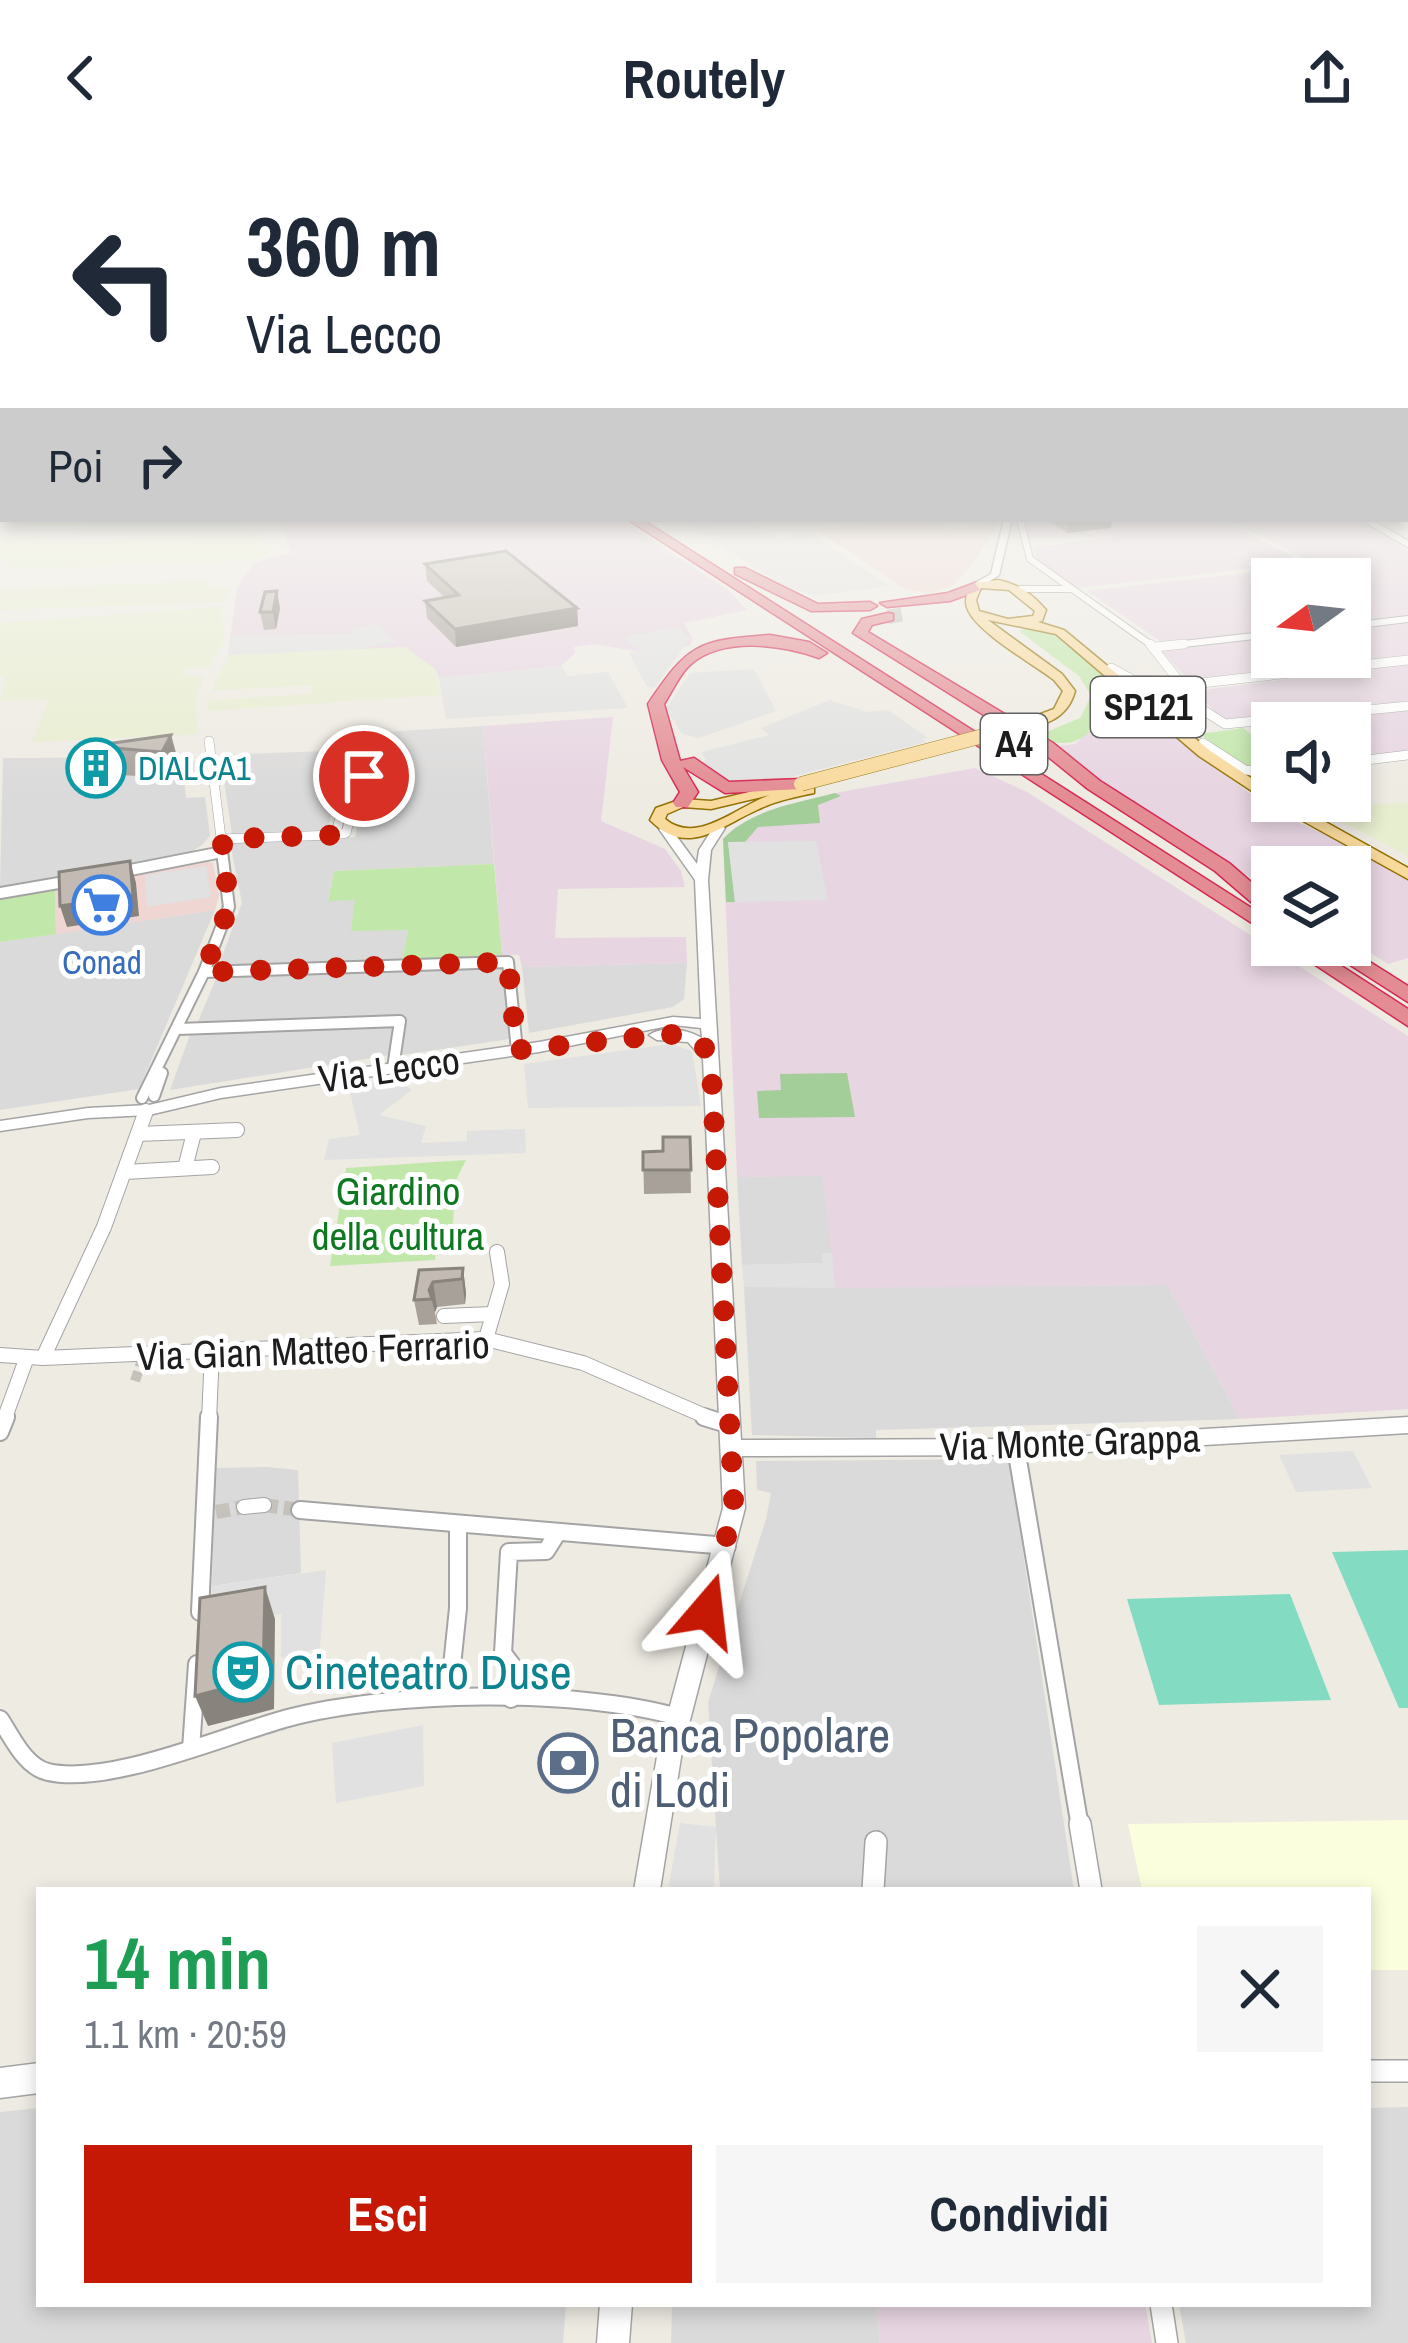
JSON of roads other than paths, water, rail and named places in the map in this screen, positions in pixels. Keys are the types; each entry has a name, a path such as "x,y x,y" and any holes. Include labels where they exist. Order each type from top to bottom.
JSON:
{"highway":[{"path":"682,803 689,792 671,760 656,709 705,640 760,622 761,608 737,590"},
{"name":"A4","path":"750,590 1251,916"},
{"name":"A4","path":"770,590 904,670 1251,894"},
{"path":"784,590 822,609 974,612"},
{"path":"967,590 888,610 867,622 860,633 1047,747 1094,785 1222,867 1251,891"},
{"path":"688,658 764,640 811,647 974,757 1119,831"},
{"path":"656,709 716,813"},
{"path":"688,762 725,788 805,787"},
{"path":"1327,966 1408,1018"},
{"path":"1362,966 1408,995"}],"main road":[{"path":"974,612 977,590"},
{"path":"716,813 693,834 665,829 657,815 682,803 716,813 757,804 1071,716 1083,694 1074,679 1016,636 1014,629 1022,622 1040,616 1020,590"},
{"name":"SP121","path":"1036,605 1251,778"},
{"path":"974,612 1022,622"},
{"path":"974,612 1069,691 1060,710 1026,729"},
{"name":"SP121","path":"1022,622 1054,628 1210,758 1251,782"},
{"path":"1089,658 1142,688"},
{"name":"SP121","path":"1322,822 1408,871"},
{"name":"SP121","path":"1325,822 1408,871"}],"street":[{"path":"1036,605 1048,595 1073,590"},
{"path":"1073,590 1155,647 1178,682 1226,725 1408,706"},
{"path":"1371,624 1408,620"},
{"path":"1155,647 1251,636"},
{"path":"1142,688 1408,660"},
{"path":"1111,668 1140,682 1178,682"},
{"path":"0,1432 125,1172 147,1103 229,907 209,741"},
{"path":"1203,743 1251,771"},
{"path":"1371,760 1408,755"},
{"path":"0,893 222,846 335,835 346,833 358,788 369,784 371,777 351,781 335,835"},
{"path":"648,1887 678,1717 734,1508 701,880 716,813"},
{"path":"665,829 701,880"},
{"path":"204,972 508,962 517,1050"},
{"path":"673,1021 695,1007 707,981"},
{"path":"178,1029 400,1021 393,1068"},
{"name":"Via Lecco","path":"0,1126 556,1044 673,1021 709,1024"},
{"name":"Via Lecco","path":"556,1044 709,1024"},
{"name":"Via Lecco","path":"634,1036 692,1036 702,1042 711,1063"},
{"path":"138,1134 237,1130"},
{"path":"185,1168 194,1132"},
{"path":"125,1172 212,1167"},
{"path":"486,1339 502,1284 497,1252"},
{"path":"444,1316 493,1314"},
{"name":"Via Gian Matteo Ferrario","path":"0,1354 142,1359 486,1339 584,1363 731,1437"},
{"path":"200,1622 212,1513 212,1352"},
{"name":"Via Monte Grappa","path":"731,1437 1016,1448 1408,1424"},
{"path":"1016,1448 1090,1887"},
{"path":"244,1507 264,1505"},
{"path":"300,1510 727,1546"},
{"path":"448,1695 458,1608 458,1523"},
{"path":"511,1699 512,1665 502,1653 508,1552 546,1551 558,1532"},
{"path":"191,1749 198,1645"},
{"path":"0,1719 32,1763 48,1772 85,1771 191,1749 288,1718 351,1705 448,1695 617,1706 678,1717"},
{"path":"873,1887 876,1843"},
{"path":"1371,2072 1408,2071"},
{"path":"0,2084 36,2078"},
{"path":"614,2343 616,2307"},
{"path":"1161,2307 1167,2343"}],"tunnel":[{"path":"888,617 905,614"},
{"path":"135,1381 141,1363"},
{"path":"264,1505 300,1510"},
{"path":"216,1512 244,1507"}],"place":[{"name":"DIALCA1","path":"96,768"},
{"name":"Conad","path":"102,905"},
{"name":"Cineteatro Duse","path":"243,1672"},
{"name":"Banca Popolare di Lodi","path":"568,1763"}],"park label":[{"name":"Giardino della cultura","path":"398,1214"}]}
